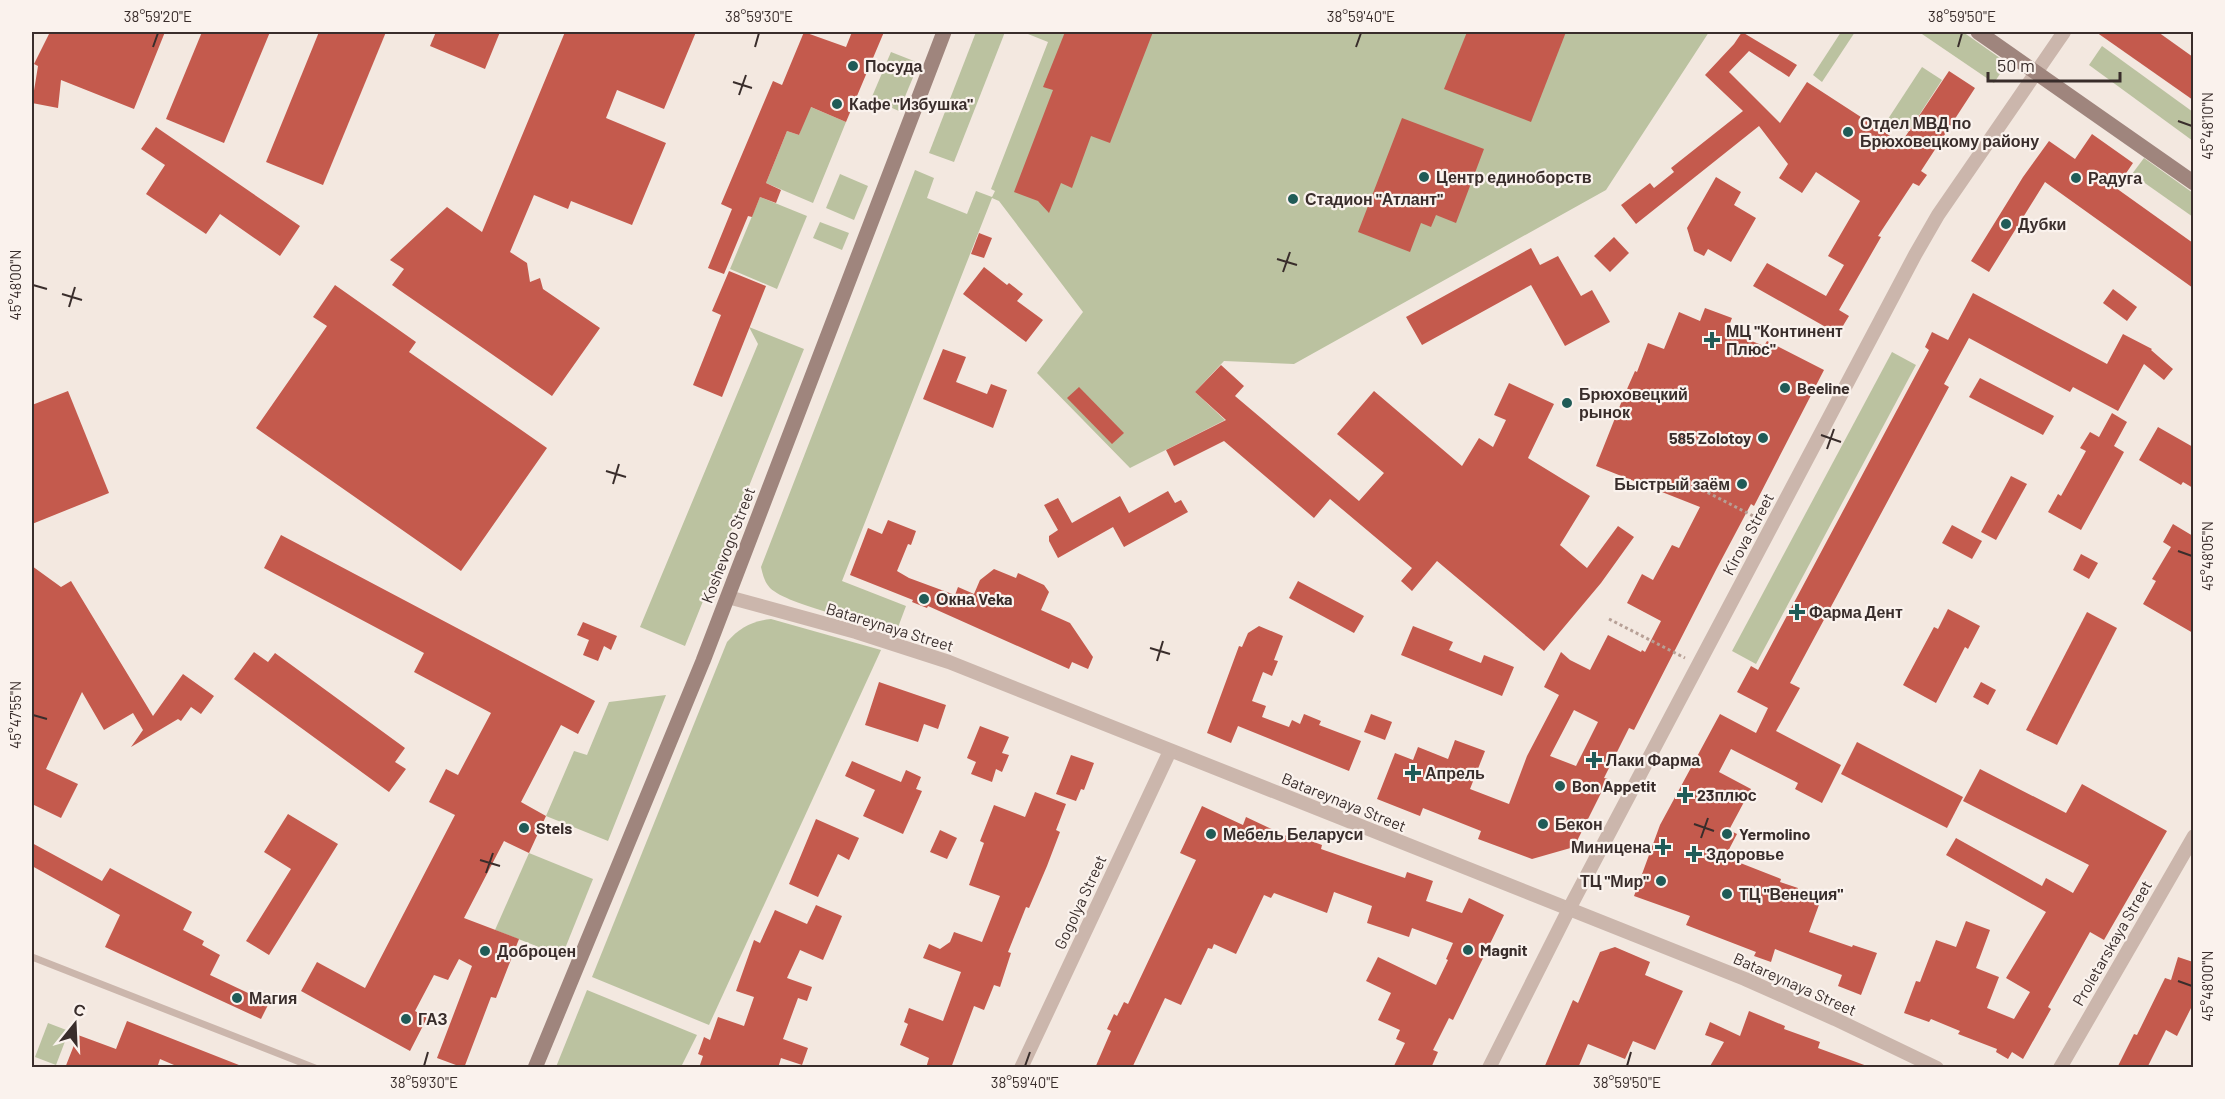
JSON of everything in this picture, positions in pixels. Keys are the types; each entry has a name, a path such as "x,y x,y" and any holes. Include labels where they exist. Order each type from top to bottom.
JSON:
{"street":[{"name":"Koshevogo Street","path":"535,1068 728,597 944,32"},
{"path":"1978,32 2193,183"},
{"name":"Kirova Street","path":"1489,1068 1569,909 1931,228 2064,32"},
{"name":"Batareynaya Street","path":"728,597 920,652 1756,984 1836,1019 1937,1068"},
{"name":"Gogolya Street","path":"1021,1068 1170,751"},
{"name":"Proletarskaya Street","path":"2060,1068 2193,836"}],"lane":[{"path":"32,957 315,1068"}],"path":[{"path":"1697,487 1772,526"},
{"path":"1609,619 1698,664"}],"green space":[{"path":"976,32 1005,32 954,162 929,153"},
{"name":"Стадион \"Атлант\"","path":"1023,32 1709,32 1606,190 1294,364 1224,361 1195,392 1225,420 1130,468 1037,373 1083,312 999,201 992,198 842,581 906,606 897,630 794,601 770,588 761,567 915,170 934,178 927,198 967,214 976,191 992,197 995,191 991,189 1048,42"},
{"path":"1841,32 1855,32 1822,82 1813,75"},
{"path":"1919,32 1963,32 2007,63 1994,83"},
{"path":"2102,46 2193,112 2193,141 2089,65"},
{"path":"891,52 919,63 899,111 871,99"},
{"path":"1922,67 1942,80 1908,132 1888,119"},
{"path":"799,102 846,122 813,203 766,183 787,131 799,135 803,124"},
{"path":"2144,158 2193,193 2193,217 2132,174"},
{"path":"840,174 868,186 854,220 826,208"},
{"path":"760,197 807,216 777,289 730,269"},
{"path":"820,222 849,233 842,250 813,238"},
{"path":"749,327 804,349 685,646 640,627 758,344"},
{"path":"1892,352 1916,365 1756,664 1732,651"},
{"path":"771,619 881,650 709,1025 592,977 727,642 746,626"},
{"path":"666,695 608,841 546,816 574,751 587,755 609,702"},
{"path":"529,853 593,879 562,956 495,930"},
{"path":"587,990 697,1035 681,1067 556,1067"},
{"path":"48,1023 69,1031 56,1065 35,1057"}],"building":[{"path":"50,32 165,32 134,109 61,80 58,108 32,103 38,66 34,64"},
{"path":"202,32 270,32 224,143 166,119"},
{"path":"319,32 386,32 323,185 266,162"},
{"path":"436,32 500,32 485,69 430,46"},
{"path":"565,32 696,32 664,109 617,90 606,118 666,143 632,225 571,201 568,209 534,195 510,252 527,263 530,282 540,278 543,289 600,328 552,396 392,285 404,269 390,260 447,207 482,232"},
{"path":"804,32 846,47 852,32 884,32 846,122 811,107 799,135 787,131 766,183 781,190 776,203 760,197 752,217 748,216 724,274 708,268 732,209 721,204 773,81 782,85"},
{"path":"1065,32 1153,32 1110,143 1091,136 1072,188 1061,183 1049,213 1038,201 1014,192 1053,90 1043,87"},
{"path":"1467,32 1566,32 1531,122 1444,89"},
{"path":"1742,32 1797,65 1789,77 1749,51 1729,72 1780,123 1807,82 1901,143 1949,71 1975,88 1921,171 1927,175 1919,186 1913,183 1878,236 1881,237 1839,310 1849,316 1838,334 1753,286 1767,263 1826,296 1844,265 1828,256 1860,201 1816,172 1802,193 1779,178 1788,164 1759,126 1636,224 1621,205 1650,183 1654,188 1674,172 1671,168 1743,111 1705,75"},
{"path":"2096,32 2158,32 2193,57 2193,100"},
{"path":"1402,118 1484,149 1456,223 1436,215 1431,227 1421,223 1410,252 1358,232"},
{"path":"156,127 300,226 280,256 220,214 206,234 146,194 165,165 141,149"},
{"path":"2092,134 2133,163 2116,188 2193,243 2193,288 2045,182 1989,272 1971,261 2023,177 2049,141 2075,159"},
{"path":"1716,177 1741,192 1734,205 1756,218 1731,262 1708,249 1704,256 1694,251 1687,228"},
{"path":"979,233 992,238 984,258 971,254"},
{"path":"1614,237 1629,253 1610,272 1594,256"},
{"path":"1531,248 1540,265 1558,256 1581,296 1592,290 1610,322 1565,346 1531,285 1422,345 1406,317"},
{"path":"984,267 1023,294 1017,301 1043,320 1026,342 963,294"},
{"path":"729,271 766,286 722,397 693,385 721,315 712,311"},
{"path":"335,285 416,342 409,352 547,448 461,571 256,428 327,326 313,317"},
{"path":"2113,289 2137,307 2127,321 2103,303"},
{"path":"1973,293 2107,364 2123,334 2152,349 2173,369 2164,380 2144,364 2118,411 2073,387 2070,392 1969,338 1944,384 1949,387 1790,683 1800,688 1776,731 1841,765 1822,803 1795,789 1798,783 1731,749 1719,772 1751,789 1729,830 1737,834 1725,857 1781,879 1780,882 1798,888 1796,893 1820,902 1809,932 1877,953 1861,995 1838,986 1842,975 1775,949 1771,962 1754,956 1756,952 1686,925 1690,916 1634,896 1660,825 1720,714 1756,733 1768,708 1737,692 1751,666 1758,670 1929,350 1925,347 1932,332 1948,340"},
{"path":"1705,308 1732,318 1727,331 1764,346 1767,341 1824,370 1754,506 1751,504 1717,568 1634,730 1629,728 1604,778 1608,779 1574,847 1532,859 1478,839 1481,831 1423,808 1420,816 1377,799 1395,753 1413,760 1418,747 1448,759 1455,740 1485,751 1470,789 1509,804 1527,756 1559,695 1544,687 1561,652 1570,660 1590,670 1608,635 1645,652 1661,621 1627,603 1642,574 1653,580 1672,545 1679,548 1700,507 1596,466 1648,343 1664,349 1679,312 1700,321","holes":["1574,710 1598,722 1576,766 1550,756"]},
{"path":"943,349 966,357 956,382 987,394 991,384 1007,390 993,428 923,399"},
{"path":"1221,365 1244,386 1235,396 1359,501 1384,473 1337,434 1374,391 1462,466 1479,438 1493,447 1506,420 1494,415 1509,383 1554,404 1528,458 1590,496 1560,545 1587,568 1618,526 1634,537 1601,583 1544,651 1437,561 1412,591 1401,581 1412,568 1330,499 1314,518 1224,441 1174,466 1166,450 1226,420 1195,392"},
{"path":"1980,378 2054,416 2043,435 1969,397"},
{"path":"1079,387 1124,433 1112,444 1067,398"},
{"path":"68,391 109,493 32,524 32,405"},
{"path":"2112,413 2127,422 2114,446 2124,452 2081,530 2048,512 2058,494 2061,496 2086,451 2080,448 2090,432 2099,437"},
{"path":"2158,427 2193,447 2193,488 2183,482 2181,485 2139,460"},
{"path":"2011,476 2027,484 1996,540 1981,532"},
{"path":"1168,491 1175,503 1181,500 1188,512 1124,547 1113,527 1058,558 1049,541 1049,536 1058,530 1044,505 1058,498 1072,523 1120,496 1129,513"},
{"path":"888,520 916,531 897,571 909,578 955,595 958,587 974,594 980,580 994,569 1016,578 1018,573 1044,585 1049,592 1041,610 1070,623 1093,657 1088,669 1072,662 1069,669 928,606 927,608 912,602 913,600 850,575 868,528 882,534"},
{"path":"2173,524 2193,536 2193,633 2143,604 2156,581 2152,579 2171,547 2163,542"},
{"path":"1952,525 1982,541 1972,559 1942,543"},
{"path":"281,535 595,701 578,734 561,725 521,802 546,816 529,853 504,841 464,918 519,939 496,998 491,997 464,1068 437,1058 472,966 459,959 448,980 434,975 415,1011 427,1018 410,1051 301,991 317,962 365,988 455,815 429,802 446,769 458,775 491,713 414,672 424,653 264,568"},
{"path":"2081,554 2098,563 2089,579 2073,570"},
{"path":"32,566 61,587 71,581 153,716 183,674 214,696 201,714 191,707 181,721 178,719 131,747 143,730 133,713 104,730 82,692 46,769 78,784 61,818 32,804"},
{"path":"1298,581 1364,616 1354,633 1289,598"},
{"path":"1948,609 1980,626 1968,649 1965,647 1936,703 1903,685 1934,627 1938,629"},
{"path":"2087,612 2117,628 2057,745 2026,730"},
{"path":"583,622 617,636 611,650 604,646 598,661 583,655 589,640 577,635"},
{"path":"1259,626 1283,636 1274,660 1278,661 1272,676 1263,672 1252,701 1266,706 1262,717 1289,727 1292,720 1300,724 1304,714 1321,721 1319,725 1361,741 1349,771 1238,726 1231,743 1207,733 1239,646 1242,647 1248,633"},
{"path":"1413,626 1453,642 1449,650 1481,663 1484,655 1514,667 1502,696 1401,655"},
{"path":"254,652 268,662 275,653 405,748 395,762 406,769 389,792 234,679"},
{"path":"879,682 946,705 938,729 924,724 918,742 865,725"},
{"path":"1981,682 1996,690 1988,705 1973,697"},
{"path":"1371,714 1392,722 1385,740 1364,732"},
{"path":"980,726 1009,737 1002,753 1009,755 1002,772 996,769 992,782 971,774 976,762 967,758"},
{"path":"1857,742 1963,797 1947,828 1841,774"},
{"path":"1071,755 1094,763 1084,790 1081,789 1076,801 1056,794"},
{"path":"852,761 901,782 906,770 921,777 916,789 922,791 903,834 863,816 875,790 845,776"},
{"path":"1980,769 2066,813 2082,784 2167,831 2104,940 2090,932 2048,1007 2051,1009 2023,1059 2012,1052 2008,1059 1996,1052 1997,1049 1958,1034 1960,1031 1931,1019 1929,1022 1904,1013 1916,981 1920,982 1936,940 1956,947 1966,921 1990,930 1976,968 1999,977 1987,1008 2014,1019 2030,992 2006,978 2046,912 1946,855 1956,838 2042,886 2046,878 2073,893 2089,865 1963,801"},
{"path":"1035,792 1066,804 1056,830 1060,832 1047,866 1029,908 1026,907 1008,952 1011,953 1000,987 994,985 984,1010 974,1006 951,1068 926,1068 929,1058 900,1045 908,1024 904,1022 909,1008 943,1021 961,972 923,958 929,944 940,949 950,942 954,932 982,942 1000,896 969,885 984,843 980,841 994,805 1025,817"},
{"path":"1202,806 1243,825 1246,817 1301,843 1303,838 1322,845 1321,849 1405,878 1407,872 1433,881 1426,901 1462,913 1469,898 1504,915 1453,1020 1449,1018 1433,1050 1438,1052 1431,1068 1393,1068 1405,1043 1396,1039 1400,1030 1378,1020 1391,993 1366,981 1378,957 1436,985 1453,943 1412,928 1409,937 1367,923 1372,906 1334,892 1327,913 1274,893 1271,898 1264,895 1236,954 1214,944 1212,949 1208,948 1181,1005 1165,998 1132,1068 1095,1068 1111,1031 1107,1029 1114,1014 1117,1016 1124,1002 1128,1004 1196,860 1180,853"},
{"path":"288,814 338,844 269,955 246,941 291,869 264,852"},
{"path":"816,819 859,838 849,860 838,854 818,897 789,884"},
{"path":"940,830 957,838 947,859 930,852"},
{"path":"32,843 102,881 110,868 192,912 183,930 204,941 202,945 220,955 210,975 269,1003 261,1019 105,947 120,915 32,866"},
{"path":"816,905 842,916 823,960 800,950 787,978 812,987 807,1001 798,998 783,1039 808,1048 802,1065 781,1058 778,1068 699,1068 703,1056 698,1054 704,1037 710,1040 718,1017 744,1026 754,997 736,991 754,940 760,943 775,910 807,924"},
{"path":"1615,947 1650,962 1645,975 1683,991 1655,1050 1633,1041 1625,1059 1588,1044 1578,1068 1544,1068 1573,1000 1578,1003 1600,952"},
{"path":"2178,957 2193,962 2193,1004 2177,1036 2166,1030 2147,1068 2117,1068 2134,1034 2137,1035 2165,978 2171,980"},
{"path":"1749,1011 1785,1026 1784,1029 1820,1042 1818,1048 1867,1066 1867,1068 1709,1068 1724,1042 1705,1035 1710,1022 1740,1036"},
{"path":"127,1021 244,1067 181,1068 160,1059 157,1068 65,1068 78,1035 116,1049"}],"place":[{"name":"Посуда","path":"853,66"},
{"name":"Кафе \"Избушка\"","path":"837,104"},
{"name":"Отдел МВД по Брюховецкому району","path":"1848,132"},
{"name":"Центр единоборств","path":"1424,177"},
{"name":"Радуга","path":"2076,178"},
{"name":"Стадион \"Атлант\"","path":"1293,199"},
{"name":"Дубки","path":"2006,224"},
{"name":"МЦ \"Континент Плюс\"","path":"1712,340"},
{"name":"Beeline","path":"1785,388"},
{"name":"Брюховецкий рынок","path":"1567,403"},
{"name":"585 Zolotoy","path":"1763,438"},
{"name":"Быстрый заём","path":"1742,484"},
{"name":"Окна Veka","path":"924,599"},
{"name":"Фарма Дент","path":"1797,612"},
{"name":"Лаки Фарма","path":"1594,760"},
{"name":"Апрель","path":"1413,773"},
{"name":"Bon Appetit","path":"1560,786"},
{"name":"23плюс","path":"1685,795"},
{"name":"Бекон","path":"1543,824"},
{"name":"Stels","path":"524,828"},
{"name":"Мебель Беларуси","path":"1211,834"},
{"name":"Yermolino","path":"1727,834"},
{"name":"Миницена","path":"1663,847"},
{"name":"Здоровье","path":"1694,854"},
{"name":"ТЦ \"Мир\"","path":"1661,881"},
{"name":"ТЦ \"Венеция\"","path":"1727,894"},
{"name":"Magnit","path":"1468,950"},
{"name":"Доброцен","path":"485,951"},
{"name":"Магия","path":"237,998"},
{"name":"ГАЗ","path":"406,1019"}]}
